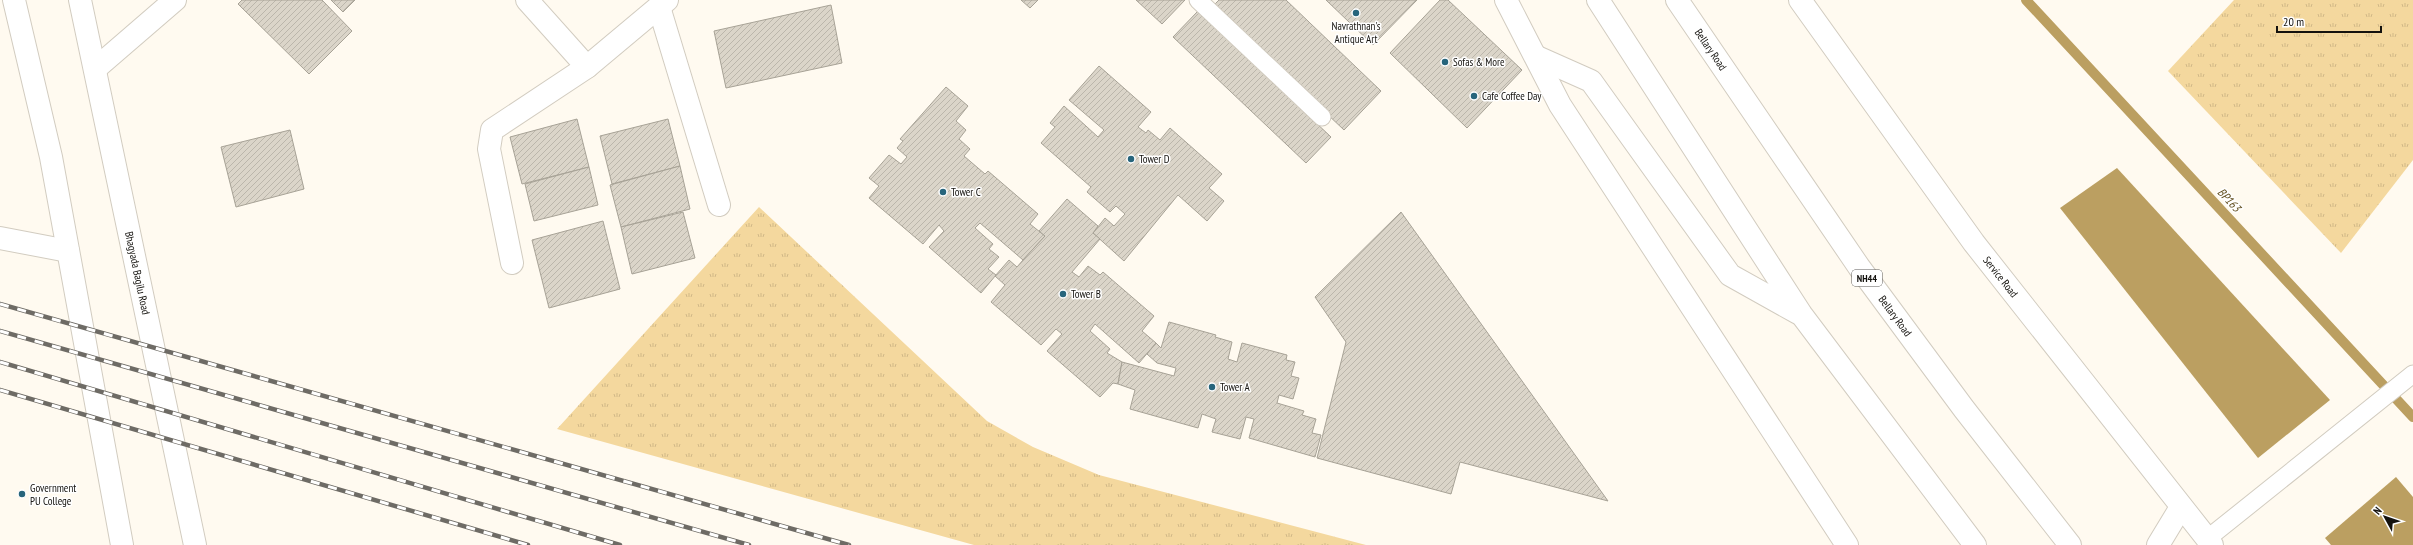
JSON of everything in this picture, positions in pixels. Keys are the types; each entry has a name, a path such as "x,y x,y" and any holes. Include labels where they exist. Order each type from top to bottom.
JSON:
{"main road":[{"path":"14,0 51,157 122,545"},
{"name":"Bhagyada Bagilu Road","path":"80,0 195,545"},
{"path":"95,69 175,0"},
{"path":"527,0 587,67"},
{"path":"1506,0 1537,57 1560,105 1847,545"},
{"path":"1598,0 1801,314 1975,545"},
{"name":"Bellary Road","path":"1677,0 1859,267 1964,409 2070,545"},
{"name":"Service Road","path":"1800,0 1974,243 2210,542"},
{"path":"512,263 489,149 492,130 587,67 663,4 719,205"},
{"path":"1537,57 1591,81 1730,274 1801,314"},
{"path":"0,238 68,251"},
{"path":"2158,545 2181,507"}],"lane":[{"path":"1198,0 1322,118"},
{"path":"2210,542 2360,416 2413,374"}],"green space":[{"path":"2234,0 2413,0 2413,160 2341,253 2168,71"},
{"path":"759,207 987,421 1033,447 1099,475 1366,545 974,545 557,429"}],"shaded area":[{"path":"2117,168 2330,400 2258,458 2060,208"},
{"path":"2396,477 2413,497 2413,545 2331,545 2325,538"}],"building":[{"path":"242,0 322,0 352,31 309,74 238,4"},
{"path":"331,0 355,0 343,12"},
{"path":"1021,0 1038,0 1030,8"},
{"path":"1136,0 1185,0 1162,24"},
{"path":"1219,0 1286,0 1381,91 1344,130 1213,6"},
{"path":"1326,0 1417,0 1373,45"},
{"path":"1440,0 1448,0 1522,70 1467,128 1390,53"},
{"path":"831,5 842,63 726,88 714,31"},
{"path":"1198,11 1331,137 1306,163 1173,37"},
{"name":"Tower D","path":"1099,66 1151,112 1138,127 1146,133 1148,130 1160,140 1170,128 1222,174 1209,188 1224,201 1207,221 1178,195 1124,261 1093,233 1105,218 1114,226 1125,214 1116,206 1110,212 1087,192 1091,187 1041,143 1055,127 1050,123 1064,106 1098,137 1104,130 1069,100"},
{"name":"Tower C","path":"946,87 968,106 956,121 966,130 959,139 970,149 964,156 985,174 988,171 1038,214 1030,224 1045,236 1023,260 980,223 975,228 993,244 989,249 999,257 988,269 996,275 981,293 929,247 944,231 939,225 923,244 869,198 879,186 869,178 889,155 901,164 907,157 897,148 903,141 900,139"},
{"path":"577,119 589,167 522,184 510,137"},
{"path":"668,119 680,166 612,184 600,136"},
{"path":"290,130 304,189 236,207 221,147"},
{"path":"680,166 690,209 621,227 610,185"},
{"path":"589,167 598,205 534,221 525,184"},
{"name":"Tower B","path":"1067,199 1098,226 1093,233 1100,239 1072,272 1079,277 1088,266 1100,275 1103,272 1154,316 1142,331 1156,343 1139,363 1095,324 1090,331 1110,349 1107,353 1122,362 1118,384 1113,383 1100,397 1047,351 1062,334 1056,329 1041,345 991,302 1005,285 995,276 1009,260 1017,267 1045,236 1039,231"},
{"path":"683,212 695,258 632,274 621,227"},
{"path":"1401,212 1608,501 1460,462 1451,494 1317,458 1346,342 1315,297"},
{"path":"603,221 620,289 549,308 532,240"},
{"name":"Tower A","path":"1169,322 1216,335 1215,337 1232,342 1228,359 1237,362 1242,343 1287,355 1286,360 1295,362 1291,376 1299,378 1293,399 1279,395 1277,403 1304,411 1302,415 1316,419 1312,433 1321,435 1315,457 1249,438 1254,419 1246,417 1240,439 1212,432 1216,419 1202,414 1198,428 1130,409 1135,390 1118,384 1122,362 1174,376 1176,368 1157,363 1147,354 1156,343 1161,348"}],"waterway":[{"name":"BP163","path":"2026,0 2413,417"}],"railway":[{"path":"0,304 849,545"},
{"path":"0,331 749,545"},
{"path":"0,362 620,545"},
{"path":"0,390 528,545"}],"place":[{"name":"Navrathnan's Antique Art","path":"1356,13"},
{"name":"Sofas & More","path":"1445,62"},
{"name":"Cafe Coffee Day","path":"1474,96"},
{"name":"Tower D","path":"1131,159"},
{"name":"Tower C","path":"943,192"},
{"name":"Tower B","path":"1063,294"},
{"name":"Tower A","path":"1212,387"},
{"name":"Government PU College","path":"22,494"}]}
